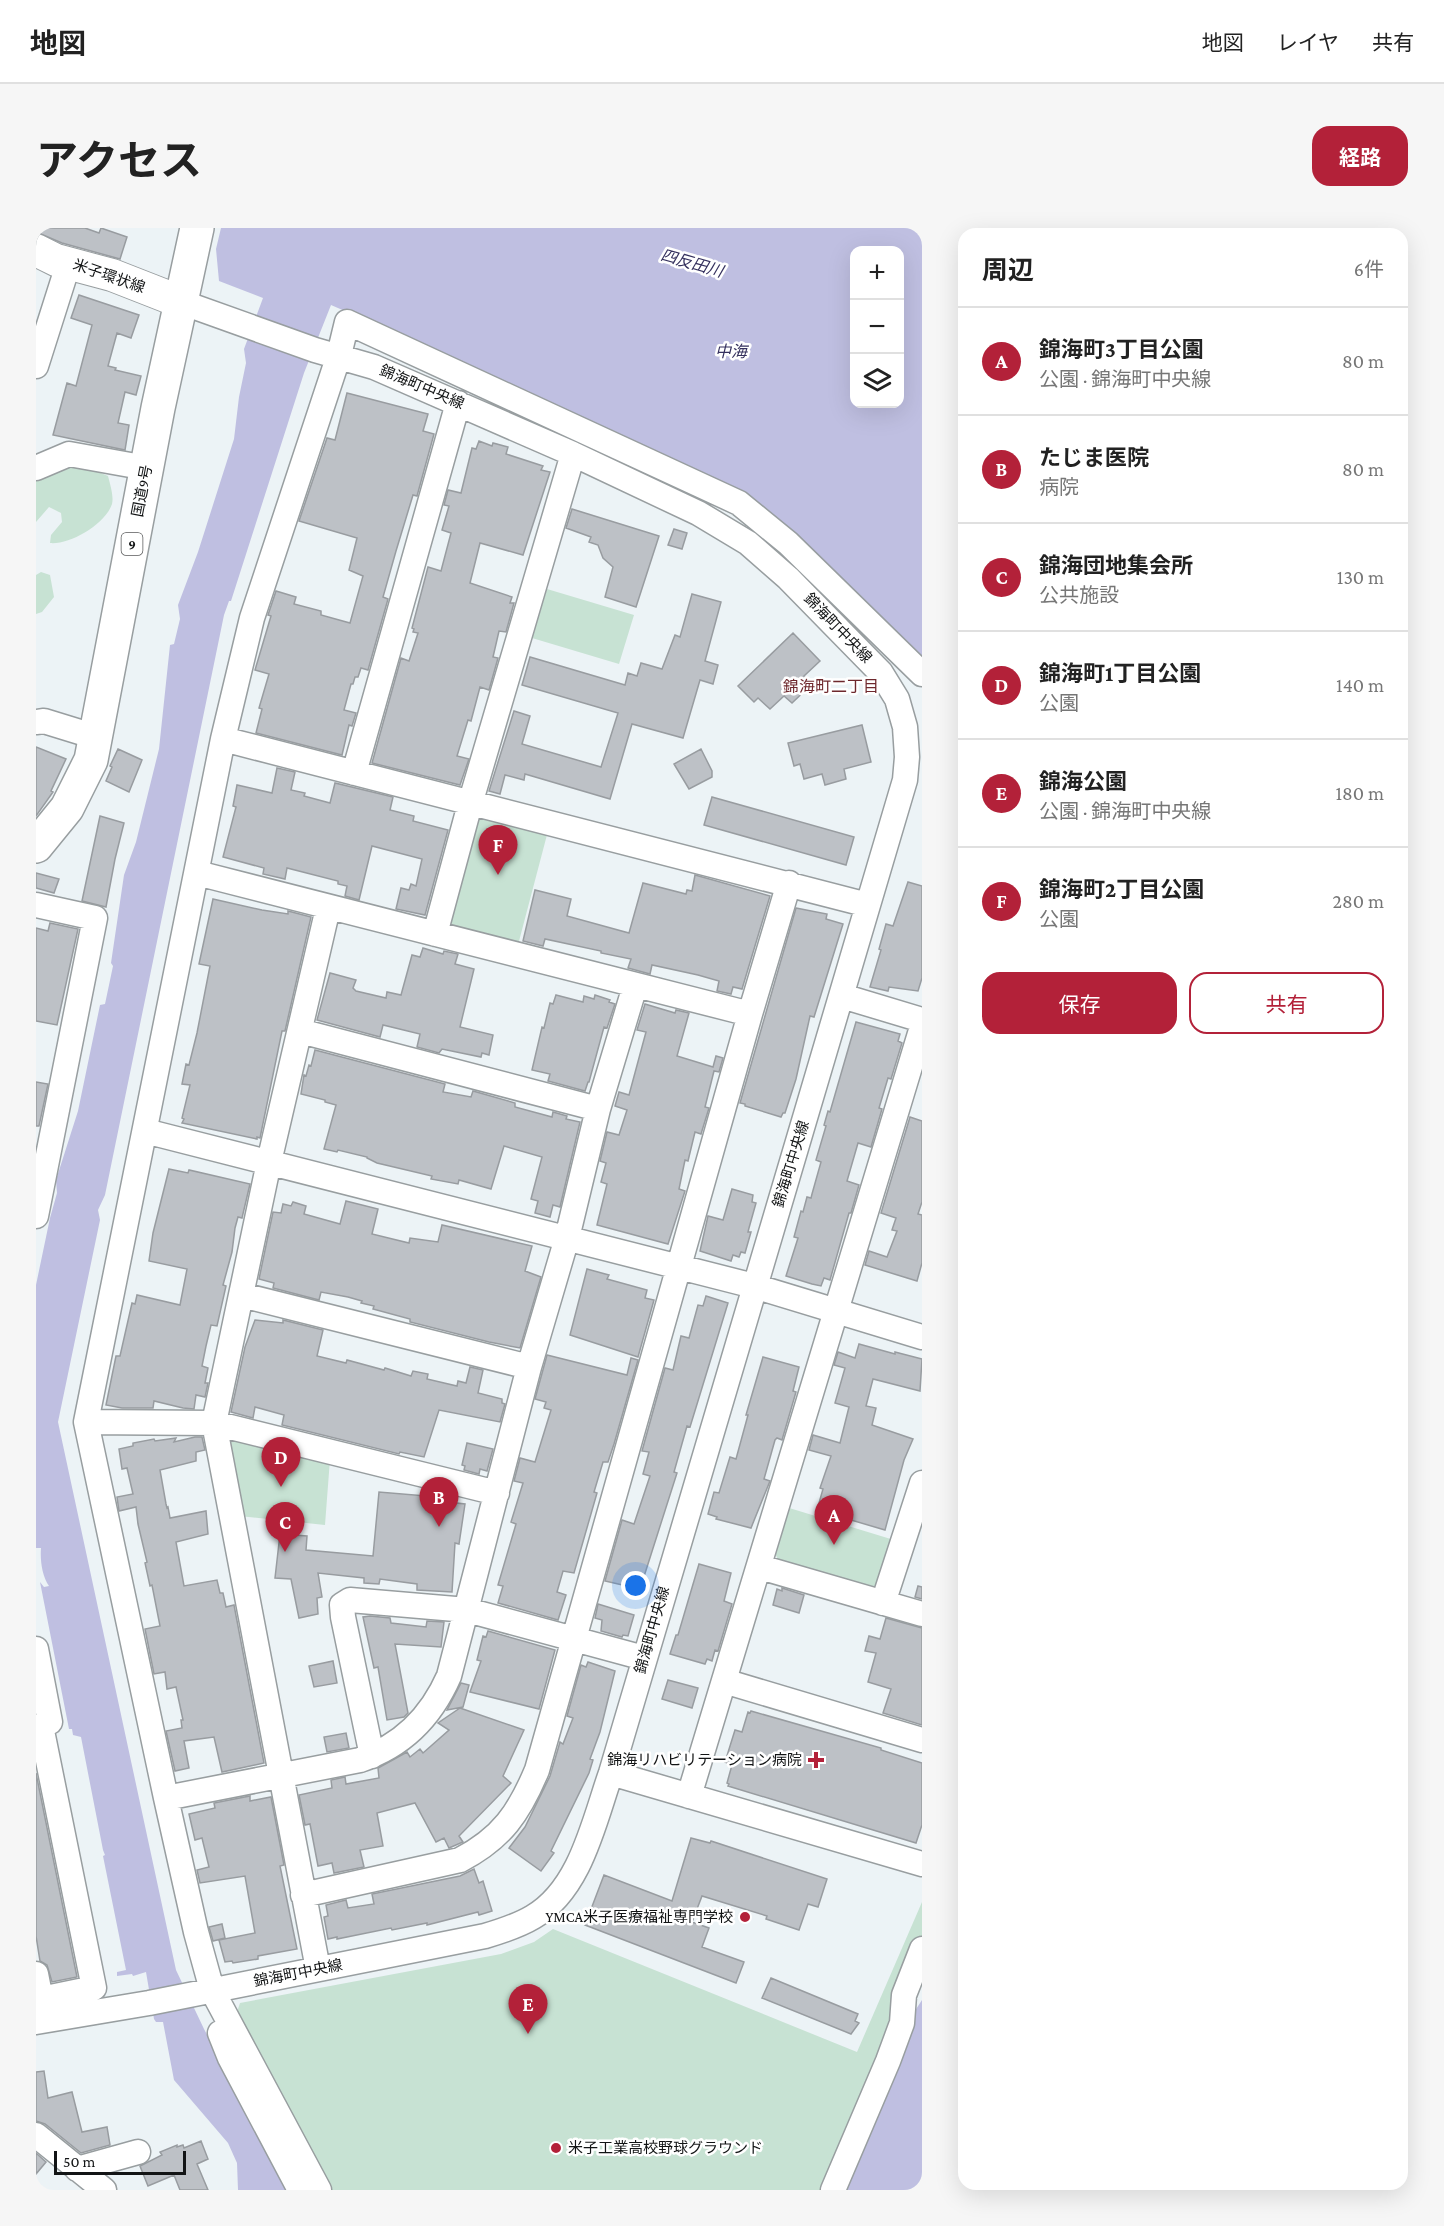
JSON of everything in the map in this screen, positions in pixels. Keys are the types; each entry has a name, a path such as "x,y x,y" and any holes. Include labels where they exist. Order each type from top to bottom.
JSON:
{"highway":[{"name":"国道9号","path":"42,829 67,808 91,760 147,468 197,228"}],"main road":[{"name":"米子環状線","path":"36,250 56,260 112,275 181,302"}],"street":[{"path":"36,366 69,262"},
{"name":"錦海町中央線","path":"39,2010 149,2003 485,1936 509,1929 535,1916 561,1891 582,1854 611,1773 905,780 907,757 905,727 897,699 881,672 788,578 748,543 698,513 573,454 374,367 339,355 315,350 181,302"},
{"path":"300,2190 230,2058 203,1992 196,1932 86,1422 223,739 252,618 339,355 347,322 739,503 788,543 922,674"},
{"path":"354,773 458,403"},
{"path":"36,468 69,454 147,468"},
{"path":"435,934 470,804 573,454"},
{"path":"36,722 44,721 96,737"},
{"path":"223,739 868,905"},
{"path":"197,873 750,1014"},
{"path":"303,1895 460,1860 479,1850 495,1837 519,1808 537,1770 750,1014 789,884"},
{"path":"36,905 95,918 36,1216"},
{"path":"318,1969 214,1423 269,1162 328,908"},
{"path":"166,1798 372,1756 390,1748 403,1738 426,1716 436,1702 448,1676 467,1610 529,1367 567,1238 598,1109 635,986"},
{"path":"842,996 922,1020"},
{"path":"689,1796 922,1027"},
{"path":"300,1031 598,1109"},
{"path":"145,1131 754,1286 922,1337"},
{"path":"242,1295 529,1367"},
{"path":"86,1422 214,1423 497,1493"},
{"path":"884,1603 922,1483"},
{"path":"760,1567 922,1614"},
{"path":"372,1756 342,1605 345,1602 356,1600 467,1610 644,1658"},
{"path":"36,1649 50,1722 39,1726 94,1988 39,2010 36,1974"},
{"path":"724,1681 922,1740"},
{"path":"611,1773 922,1864"},
{"path":"833,2190 888,2061 902,2023 904,1995 922,1949"},
{"path":"203,1992 255,2054 319,2190"},
{"path":"36,2135 104,2190"},
{"path":"77,2169 138,2152"}],"green space":[{"path":"62,467 89,468 108,476 112,504 102,519 86,532 67,541 50,543 51,535 62,522 61,513 49,507 36,522 36,481"},
{"path":"41,572 50,575 54,597 42,612 36,614 36,575"},
{"path":"547,589 634,615 619,664 532,638"},
{"path":"485,815 548,831 518,945 455,930 450,920 474,821"},
{"path":"234,1435 330,1459 325,1525 239,1516 225,1443"},
{"path":"786,1507 894,1540 880,1583 870,1589 780,1563 773,1550"},
{"path":"922,1902 922,1941 898,2021 827,2190 328,2190 236,2015 240,2003 501,1954 534,1942 553,1929 857,2052"}],"water":[{"path":"221,228 922,228 922,666 790,538 414,341 331,305 304,373 231,601 224,615 105,1195 98,1210 100,1220 58,1422 176,1970 204,2029 289,2190 238,2190 237,2163 228,2143 174,2080 163,2022 156,2022 154,2019 146,1972 133,1976 132,1974 117,1976 117,1972 126,1970 103,1856 105,1855 81,1737 73,1735 72,1729 69,1729 40,1582 44,1587 49,1586 42,1568 41,1548 36,1548 36,1285 57,1193 56,1180 78,1111 100,1005 105,1004 113,966 111,963 124,875 136,842 159,749 170,645 174,644 180,619 178,605 198,552 234,439 246,363 244,349 263,298 219,281 216,249"},
{"path":"922,2000 922,2190 839,2190 907,2023"}],"building":[{"path":"36,228 85,228 99,233 101,228 127,237 120,259 62,243 36,232"},
{"path":"79,295 139,315 131,338 117,333 108,366 141,376 136,395 125,392 118,423 129,425 125,450 53,435 67,383 76,386 92,325 71,318"},
{"path":"347,393 428,414 423,431 434,434 417,496 413,495 383,597 388,599 368,670 361,668 358,677 355,677 351,684 344,710 356,713 352,726 349,725 342,755 256,733 262,709 259,708 269,674 255,670 276,591 296,597 294,604 321,611 321,615 350,623 363,576 349,570 357,538 299,521 327,438 335,440"},
{"path":"479,441 492,446 493,443 508,447 506,454 543,466 541,470 550,472 523,555 480,543 470,583 512,597 510,603 514,603 506,632 499,631 493,657 498,658 489,690 480,687 471,721 468,720 457,756 469,759 460,785 372,763 401,658 409,661 418,633 413,632 412,628 428,567 441,571 451,533 442,530 449,506 444,505 448,490 461,493 472,448 476,449"},
{"path":"572,509 659,536 636,607 605,597 613,567 603,558 598,545 589,542 591,537 566,528"},
{"path":"674,529 687,533 682,549 668,545"},
{"path":"692,594 721,602 705,661 718,665 713,684 700,680 683,738 632,724 610,799 525,774 524,780 505,775 500,794 489,791 514,711 530,716 522,744 601,767 618,713 522,685 530,657 625,685 628,673 637,676 641,663 662,669 675,635 680,637"},
{"path":"793,633 820,661 804,676 812,684 792,703 784,696 770,709 758,698 754,702 738,686"},
{"path":"862,725 871,762 844,769 846,779 825,785 822,774 804,779 800,764 794,766 788,743"},
{"path":"36,747 66,759 51,791 53,792 36,816"},
{"path":"118,749 142,760 129,792 106,781"},
{"path":"701,749 712,771 712,777 689,789 674,764"},
{"path":"277,768 295,772 291,790 305,793 304,796 330,803 335,783 393,797 390,810 414,816 413,821 448,830 425,915 396,909 401,888 409,890 411,884 416,886 422,859 372,846 359,900 345,896 347,886 338,884 338,881 287,868 285,879 263,874 264,868 223,857 236,807 233,806 237,785 272,793"},
{"path":"712,797 854,837 846,865 704,825"},
{"path":"100,816 124,823 106,907 82,901"},
{"path":"36,873 59,879 54,893 36,888"},
{"path":"695,875 770,896 742,989 733,987 731,994 717,991 719,981 698,975 652,965 650,974 628,968 631,959 601,953 601,951 545,939 543,946 523,941 535,890 571,899 567,916 629,933 643,883 686,894 687,890 692,891"},
{"path":"908,882 922,886 922,978 918,991 889,987 888,991 870,987 886,924 893,926"},
{"path":"213,899 262,910 288,914 288,911 311,917 285,1031 282,1031 260,1138 257,1137 257,1139 182,1123 190,1085 182,1084 186,1064 189,1065 197,1033 210,966 199,964"},
{"path":"796,908 827,914 826,919 843,924 814,1017 810,1016 796,1079 785,1113 781,1117 740,1103"},
{"path":"50,923 78,929 57,1025 36,1021 36,928 48,931"},
{"path":"423,948 443,954 444,951 458,954 455,964 474,969 460,1027 493,1035 489,1055 482,1053 481,1057 442,1049 439,1053 417,1047 420,1034 383,1025 380,1037 317,1020 330,973 356,980 353,988 356,991 386,998 387,992 401,995 412,955 420,957"},
{"path":"556,995 583,1002 584,996 594,999 595,995 615,1004 607,1028 604,1027 585,1091 548,1081 550,1074 532,1070 542,1027 544,1028 550,1003 553,1004"},
{"path":"645,1004 675,1013 676,1010 689,1013 677,1056 713,1067 716,1056 723,1058 719,1072 714,1071 705,1107 709,1108 701,1134 695,1132 688,1161 685,1160 679,1189 685,1191 668,1244 597,1225 607,1184 601,1182 606,1163 600,1161 607,1132 619,1135 627,1110 615,1106 619,1092 629,1095 646,1032 637,1030"},
{"path":"856,1022 900,1034 898,1041 902,1043 879,1108 882,1109 871,1147 858,1143 847,1181 859,1185 830,1280 824,1278 821,1286 786,1276 798,1238 794,1237 801,1211 803,1212 807,1197 811,1198 821,1162 816,1160 826,1126 824,1125 828,1111 830,1112"},
{"path":"315,1050 445,1084 443,1092 471,1097 473,1091 515,1103 515,1107 552,1117 553,1112 567,1116 566,1119 580,1122 560,1207 553,1205 550,1217 535,1213 538,1201 531,1199 542,1157 504,1146 491,1189 459,1180 458,1184 431,1179 432,1176 377,1163 367,1157 324,1149 336,1105 301,1094 304,1075 306,1076 309,1065 311,1066"},
{"path":"36,1082 48,1084 39,1126 36,1126"},
{"path":"910,1117 922,1121 922,1202 918,1214 922,1215 922,1263 917,1281 865,1265 869,1251 887,1257 897,1231 892,1230 896,1218 881,1213"},
{"path":"169,1169 188,1173 189,1170 250,1184 242,1218 238,1217 235,1228 217,1326 211,1325 206,1346 202,1366 208,1368 205,1397 196,1395 194,1409 154,1401 153,1408 122,1408 106,1405 116,1356 120,1356 132,1303 135,1304 137,1295 180,1305 187,1269 149,1261 153,1233"},
{"path":"732,1189 753,1195 752,1202 756,1203 745,1253 741,1252 739,1257 733,1255 731,1261 700,1251 708,1216 723,1220"},
{"path":"346,1201 378,1209 372,1234 409,1243 410,1238 438,1242 442,1225 532,1246 525,1271 541,1277 520,1348 410,1322 410,1319 373,1309 374,1306 348,1297 321,1292 319,1300 273,1288 274,1283 259,1279 273,1212 281,1213 283,1204 291,1206 293,1202 306,1206 304,1214 340,1224"},
{"path":"587,1269 609,1275 607,1279 647,1290 645,1298 654,1300 638,1357 570,1335"},
{"path":"706,1296 728,1303 690,1427 687,1426 674,1472 677,1473 640,1589 605,1581 622,1520 634,1524 650,1476 643,1474 649,1452 642,1451 665,1368 673,1370 681,1336 689,1338 698,1305 703,1306"},
{"path":"255,1320 283,1323 283,1320 323,1330 317,1356 346,1363 347,1360 411,1376 413,1371 428,1374 427,1379 457,1386 458,1381 466,1383 470,1367 483,1370 478,1393 502,1399 502,1403 505,1404 500,1422 439,1410 424,1457 400,1452 399,1454 282,1425 284,1415 255,1407 253,1418 231,1412 245,1347"},
{"path":"859,1344 922,1359 920,1391 873,1379 866,1406 876,1408 872,1425 913,1439 904,1460 885,1530 817,1510 823,1489 820,1488 831,1456 809,1450 813,1435 840,1443 849,1407 835,1403 845,1368 834,1365 838,1352 855,1358"},
{"path":"547,1355 627,1375 631,1358 638,1360 608,1462 603,1462 594,1492 597,1493 574,1573 563,1571 557,1592 566,1595 558,1620 498,1603 503,1586 498,1585 516,1524 511,1522 523,1483 514,1481 520,1458 535,1462 551,1410 544,1408 546,1402 535,1399"},
{"path":"763,1357 799,1367 793,1391 796,1392 782,1440 777,1438 775,1440 764,1479 770,1481 751,1528 716,1519 717,1517 708,1514 714,1492 719,1493 730,1457 736,1459"},
{"path":"202,1437 205,1450 196,1452 196,1461 160,1470 166,1504 170,1518 206,1511 208,1534 176,1542 184,1586 217,1580 226,1607 234,1605 264,1763 222,1772 214,1737 184,1741 189,1768 175,1771 166,1731 182,1728 181,1720 183,1720 176,1687 167,1689 165,1672 154,1674 145,1629 160,1626 145,1563 147,1562 136,1507 119,1511 117,1497 133,1494 127,1468 122,1469 119,1449 133,1446 133,1443 154,1439 155,1441 176,1438 174,1442"},
{"path":"467,1443 493,1449 487,1471 480,1469 479,1474 464,1470 465,1466 462,1465"},
{"path":"426,1490 440,1494 439,1501 465,1504 459,1544 455,1543 452,1592 417,1590 417,1584 380,1579 379,1584 364,1583 364,1578 318,1573 322,1597 317,1598 318,1614 299,1618 291,1579 275,1578 280,1534 307,1536 306,1550 373,1556 379,1492 426,1496"},
{"path":"699,1564 731,1573 724,1601 732,1604 718,1651 715,1650 712,1661 707,1659 705,1664 670,1654"},
{"path":"918,1586 922,1587 922,1599 915,1597"},
{"path":"782,1588 804,1595 799,1613 773,1605 777,1589 782,1591"},
{"path":"598,1604 634,1615 628,1636 623,1635 622,1637 601,1631 602,1620 595,1618"},
{"path":"363,1617 390,1618 391,1623 426,1627 427,1621 444,1622 441,1647 395,1644 408,1713 404,1717 387,1720 378,1667 374,1668"},
{"path":"886,1618 922,1628 922,1725 883,1713 891,1689 868,1682 876,1653 865,1651 869,1636 880,1639"},
{"path":"488,1631 555,1650 539,1709 470,1692 481,1661 477,1660 483,1636 486,1637"},
{"path":"333,1661 337,1683 314,1687 309,1666"},
{"path":"588,1662 615,1671 600,1732 590,1759 593,1760 589,1773 551,1851 554,1853 541,1871 509,1848 525,1827 550,1776 560,1742 563,1744 573,1718 567,1716 581,1665 586,1667"},
{"path":"668,1680 698,1688 692,1708 662,1699"},
{"path":"461,1683 469,1685 463,1707 447,1710"},
{"path":"460,1708 524,1730 503,1776 511,1783 459,1836 463,1842 449,1848 444,1838 436,1842 415,1803 377,1813 383,1846 360,1850 364,1867 334,1873 332,1863 318,1866 310,1824 305,1825 299,1795 332,1788 331,1780 345,1777 346,1784 379,1778 378,1768 407,1752 410,1757 420,1749 423,1753 449,1730 438,1723"},
{"name":"錦海リハビリテーション病院","path":"748,1712 881,1748 881,1750 922,1763 922,1825 916,1843 728,1786 732,1765 725,1762 735,1730 742,1732"},
{"path":"346,1733 349,1748 327,1752 324,1737"},
{"path":"36,1773 77,1977 52,1982 47,1965 40,1961 36,1936"},
{"path":"250,1796 250,1801 271,1797 284,1865 280,1866 297,1949 258,1956 258,1959 225,1962 219,1940 255,1933 245,1876 200,1883 197,1870 209,1867 202,1838 195,1840 189,1814 215,1808 214,1803"},
{"path":"691,1838 710,1843 711,1841 827,1879 818,1907 808,1904 799,1930 766,1919 767,1916 702,1896 692,1922 709,1928 702,1947 744,1962 736,1983 585,1925 604,1875 672,1901"},
{"path":"474,1869 479,1883 483,1881 492,1911 479,1915 478,1912 427,1925 427,1923 392,1930 391,1928 328,1939 324,1917 328,1916 326,1905 346,1900 348,1908 374,1904 372,1894 460,1876"},
{"path":"222,1924 225,1938 213,1941 209,1927"},
{"path":"771,1978 858,2014 855,2021 859,2023 851,2034 762,1998"},
{"path":"44,2071 48,2098 72,2092 82,2132 107,2127 110,2145 81,2153 45,2124 36,2121 36,2072"},
{"path":"201,2141 208,2159 197,2164 208,2190 180,2190 174,2175 148,2186 140,2166 162,2155 160,2152 177,2145 177,2147 183,2145 184,2148"},
{"path":"36,2153 46,2162 36,2174"}],"place":[{"name":"錦海町2丁目公園","path":"498,875"},
{"name":"錦海町1丁目公園","path":"281,1487"},
{"name":"たじま医院","path":"439,1527"},
{"name":"錦海町3丁目公園","path":"834,1545"},
{"name":"錦海団地集会所","path":"285,1552"},
{"name":"錦海リハビリテーション病院","path":"816,1760"},
{"name":"YMCA米子医療福祉専門学校","path":"745,1917"},
{"name":"錦海公園","path":"528,2034"},
{"name":"米子工業高校野球グラウンド","path":"556,2148"}],"district":[{"name":"錦海町二丁目","path":"831,686"}],"water label":[{"name":"四反田川","path":"692,263"},
{"name":"中海","path":"731,351"}]}
